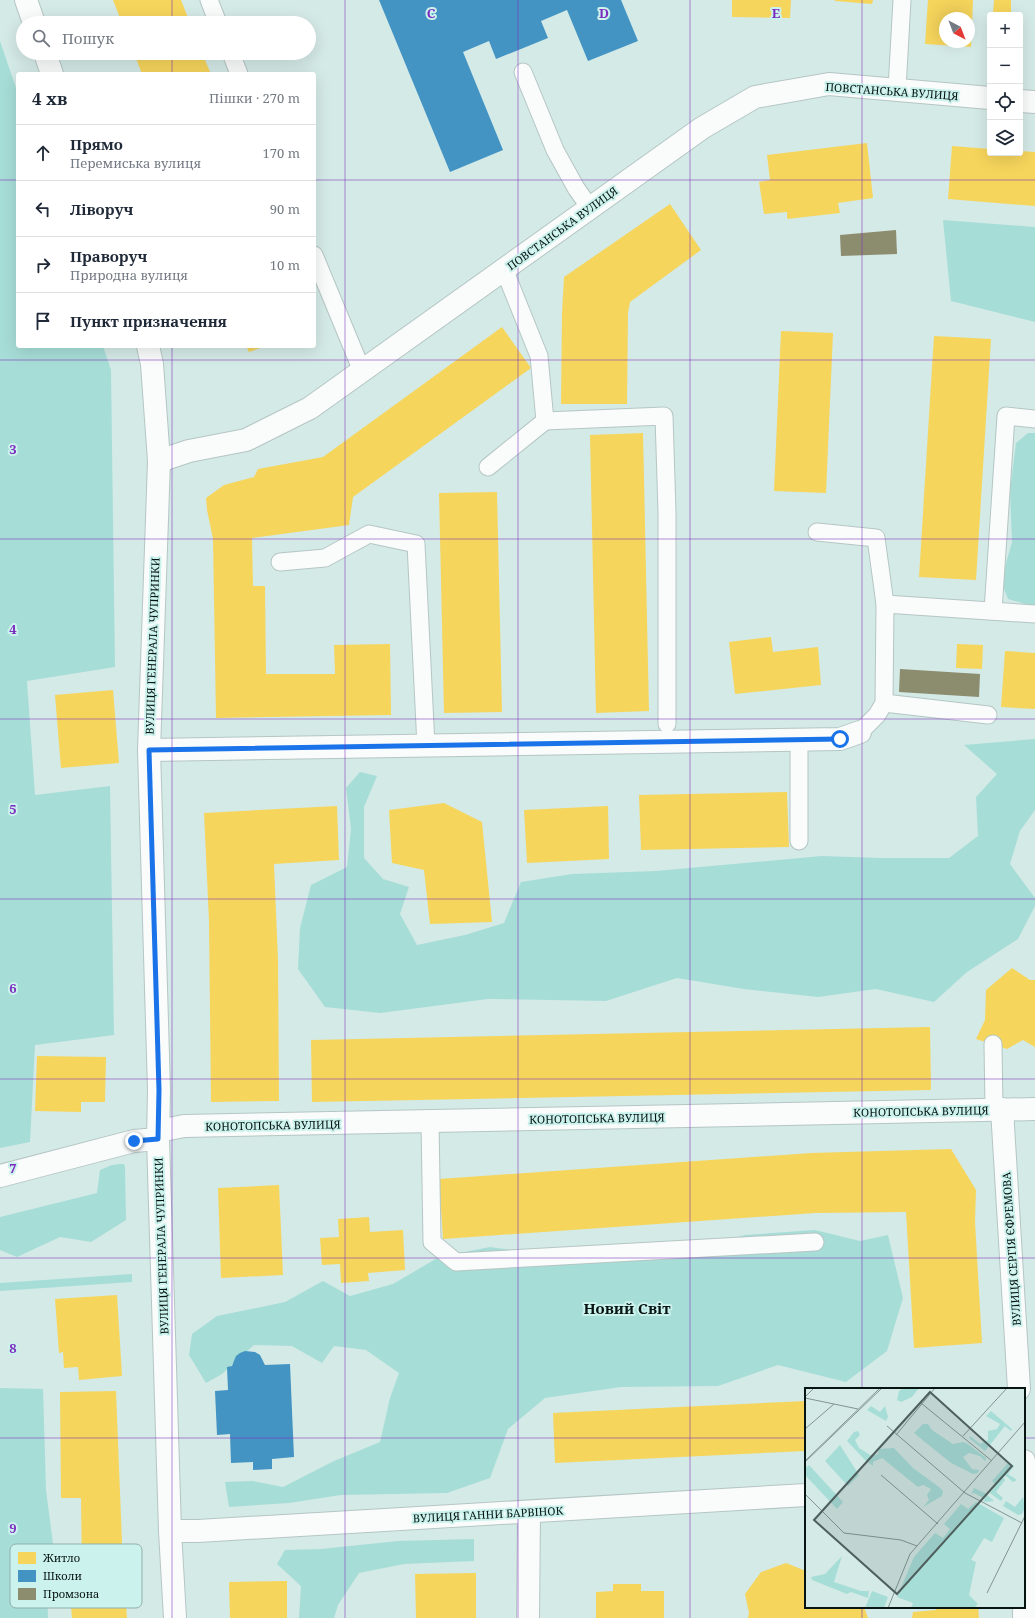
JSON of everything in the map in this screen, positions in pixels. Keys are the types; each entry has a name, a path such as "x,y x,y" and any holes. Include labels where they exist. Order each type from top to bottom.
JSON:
{"street":[{"path":"26,0 32,16"},
{"path":"47,60 51,72"},
{"name":"ПОВСТАНСЬКА ВУЛИЦЯ","path":"159,461 189,451 246,440 310,408 702,128 755,97 829,84 987,98"},
{"path":"1023,101 1035,102"},
{"name":"ВУЛИЦЯ ГЕНЕРАЛА ЧУПРИНКИ","path":"148,348 152,364 159,461 149,750 159,1090 158,1135 170,1531 175,1618"},
{"path":"149,750 840,739 860,732"},
{"name":"ВУЛИЦЯ СЕРГІЯ ЄФРЕМОВА","path":"998,1109 1019,1388"},
{"name":"КОНОТОПСЬКА ВУЛИЦЯ","path":"0,1176 158,1135 184,1126 1035,1109"},
{"name":"ВУЛИЦЯ ГАННИ БАРВІНОК","path":"170,1531 198,1531 805,1495"},
{"path":"528,1618 529,1512"},
{"path":"1024,1608 1024,1618"}],"lane":[{"path":"209,0 215,16"},
{"path":"897,89 902,0"},
{"path":"234,60 238,72"},
{"path":"523,72 555,150 576,188 590,208"},
{"path":"316,260 362,371"},
{"path":"504,269 539,356 545,421"},
{"path":"488,467 545,421 664,416 667,512 667,724"},
{"path":"993,611 1006,416 1035,419"},
{"path":"817,532 876,538 885,604 884,703 877,715 860,732"},
{"path":"280,562 325,558 369,534 416,544 426,746"},
{"path":"885,604 1035,614"},
{"path":"884,703 988,715"},
{"path":"799,739 799,842"},
{"path":"993,1044 998,1109"},
{"path":"430,1122 432,1242 456,1262 815,1242"}],"shaded area":[{"path":"0,41 16,88 16,348 104,348 111,370 115,667 27,681 35,795 110,786 114,1035 35,1045 30,1142 0,1148"},
{"path":"943,220 1035,227 1035,322 951,301"},
{"path":"1028,433 1035,433 1035,607 1008,599 1001,581 1012,542 1010,491 1016,443"},
{"path":"1035,739 1035,810 1020,831 1010,864 1035,898 1035,906 1018,939 967,972 934,1002 876,989 818,997 744,989 677,978 606,1001 488,999 380,1013 325,1007 298,969 300,928 311,885 347,867 351,829 346,788 360,772 377,776 364,807 364,858 383,879 409,887 400,914 417,945 465,935 504,923 521,882 572,874 656,871 822,856 949,858 978,836 976,797 997,774 964,745"},
{"path":"124,1164 126,1220 91,1242 60,1237 17,1257 0,1250 0,1217 97,1193 100,1170 112,1165"},
{"path":"815,1230 860,1241 888,1235 903,1298 887,1351 846,1382 778,1365 718,1386 621,1387 545,1398 508,1429 490,1478 447,1493 341,1495 289,1503 229,1507 225,1482 253,1481 283,1487 334,1461 380,1442 390,1398 399,1373 366,1350 334,1346 322,1363 292,1346 254,1345 222,1374 206,1383 189,1355 192,1334 217,1316 285,1302 323,1281 350,1296 393,1284 439,1257 490,1247 562,1257 702,1246 745,1235"},
{"path":"132,1274 132,1282 0,1291 0,1283"},
{"path":"0,1388 43,1389 46,1490 53,1544 10,1544 10,1608 48,1608 48,1618 0,1618"},
{"path":"474,1539 474,1561 404,1564 359,1573 338,1605 334,1618 299,1618 301,1586 277,1564 285,1550 321,1549 398,1541"}],"building: Житло":[{"path":"113,0 181,0 187,16 119,16"},
{"path":"732,0 791,0 790,18 732,17"},
{"path":"835,0 873,0 872,4"},
{"path":"928,0 973,0 972,12 939,12 939,45 925,44"},
{"path":"994,0 1011,0 1011,12 993,12"},
{"path":"137,60 205,60 210,72 141,72"},
{"path":"867,143 873,198 838,203 840,213 787,219 787,212 764,214 759,182 770,180 767,155"},
{"path":"952,146 987,149 987,156 1023,156 1023,151 1035,152 1035,206 948,199"},
{"path":"670,204 701,250 630,302 628,313 627,404 561,404 564,277"},
{"path":"502,327 531,368 353,497 349,525 252,538 253,586 265,586 266,674 335,674 334,645 390,644 391,715 216,718 213,539 206,498 224,485 254,477 258,469 323,457"},
{"path":"781,331 833,333 826,493 774,491"},
{"path":"934,336 991,339 976,580 919,577"},
{"path":"247,348 260,348 249,352"},
{"path":"643,433 649,711 596,713 590,435"},
{"path":"497,492 502,712 444,713 439,493"},
{"path":"771,637 773,652 818,647 821,685 735,694 729,642"},
{"path":"957,644 983,645 982,669 956,668"},
{"path":"1005,651 1035,653 1035,709 1001,707"},
{"path":"113,690 119,763 61,768 55,695"},
{"path":"787,792 789,847 641,850 639,795"},
{"path":"444,803 482,822 492,922 430,924 424,870 392,863 389,810"},
{"path":"337,806 339,860 274,864 278,960 279,1101 211,1102 209,921 204,813"},
{"path":"608,806 609,859 527,863 524,810"},
{"path":"1012,968 1030,980 1035,980 1035,1047 1023,1040 1007,1049 976,1039 985,1020 986,990"},
{"path":"930,1027 931,1090 312,1102 311,1040"},
{"path":"37,1056 106,1057 105,1102 81,1102 81,1112 35,1111"},
{"path":"951,1149 976,1190 975,1222 982,1343 914,1348 906,1212 815,1213 443,1239 439,1179 811,1153"},
{"path":"279,1185 283,1275 221,1278 218,1188"},
{"path":"369,1217 370,1232 403,1230 405,1270 368,1273 369,1281 341,1283 340,1264 322,1265 320,1238 339,1237 338,1219"},
{"path":"117,1295 122,1376 79,1380 78,1367 64,1368 63,1352 59,1353 55,1299"},
{"path":"116,1391 122,1544 82,1544 81,1498 61,1498 60,1392"},
{"path":"805,1401 805,1451 555,1463 553,1413"},
{"path":"786,1563 805,1571 805,1608 864,1608 868,1618 748,1618 749,1613 745,1594 761,1572"},
{"path":"476,1573 476,1618 416,1618 415,1574"},
{"path":"287,1581 287,1618 230,1618 229,1582"},
{"path":"613,1584 641,1584 641,1591 664,1591 664,1618 596,1618 596,1592 613,1591"},
{"path":"71,1608 126,1608 127,1618 72,1618"},
{"path":"936,1608 978,1608 979,1618 912,1618 913,1612 936,1610"}],"building: Школи":[{"path":"379,0 621,0 638,41 588,61 567,10 541,21 548,38 496,59 489,41 463,52 503,150 450,172"},
{"path":"245,1351 255,1352 260,1355 265,1365 290,1364 294,1457 272,1459 272,1469 253,1470 253,1462 231,1463 230,1434 217,1435 215,1391 228,1390 227,1367 232,1366 236,1356"}],"building: Промзона":[{"path":"896,230 897,254 841,256 840,235"},
{"path":"900,669 980,674 979,697 899,692"}],"district":[{"name":"Новий Світ","path":"627,1308"}],"route":[{"path":"134,1141 158,1139 159,1131 149,750 840,739"}]}
